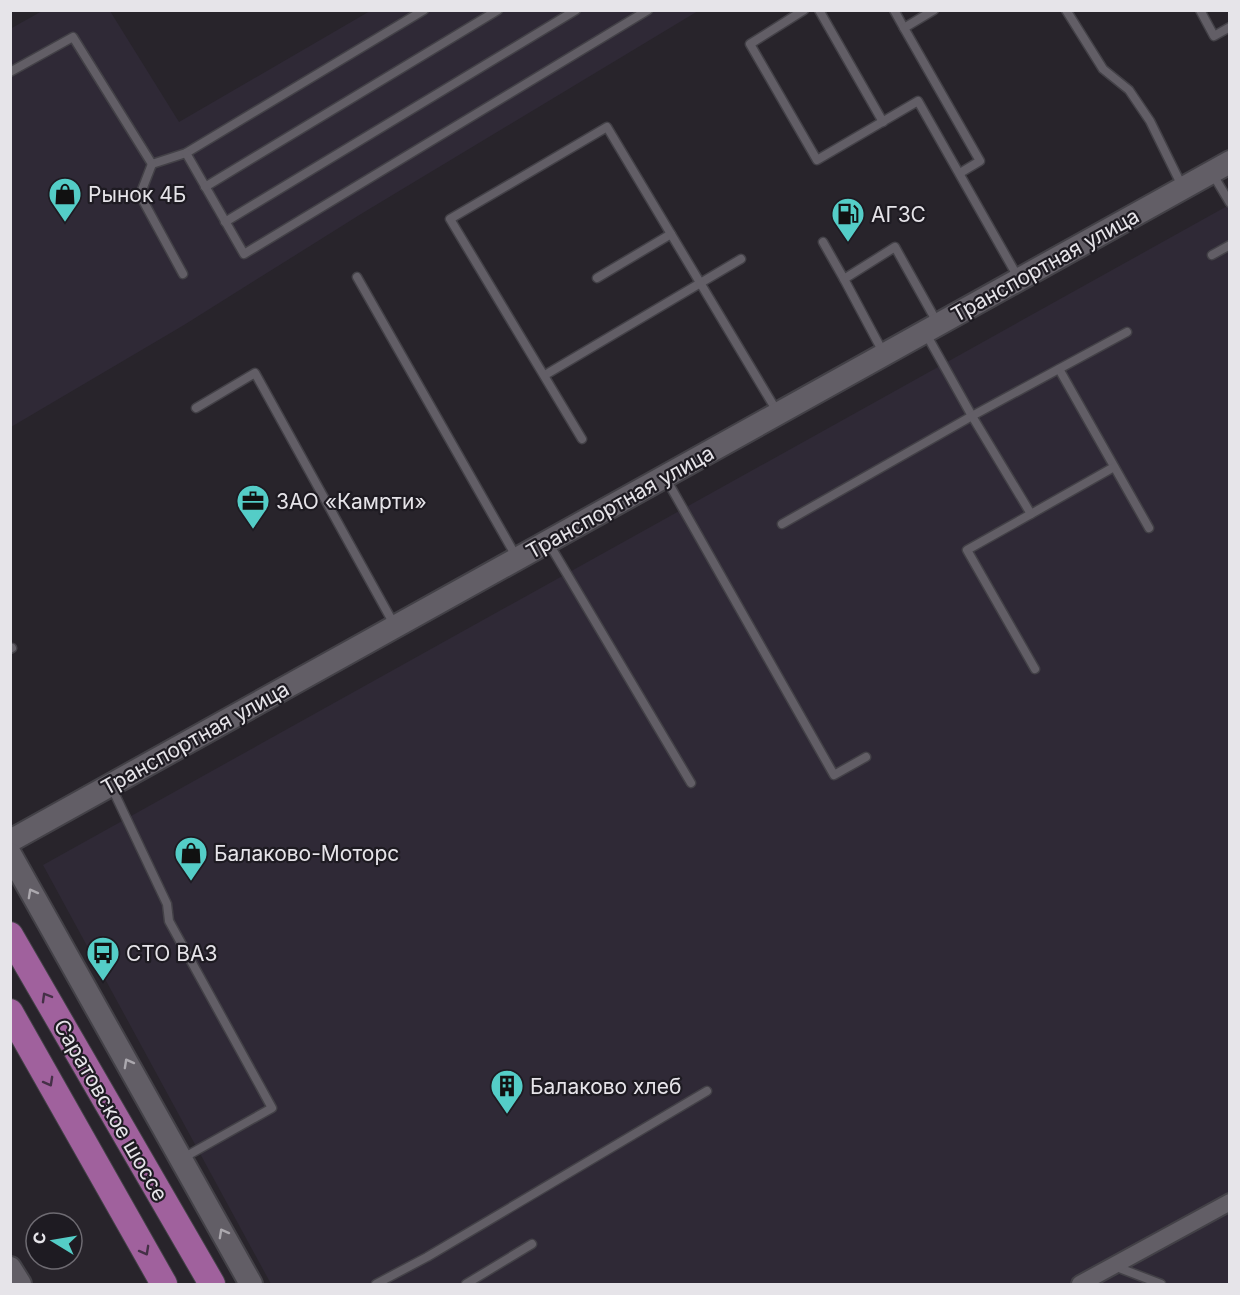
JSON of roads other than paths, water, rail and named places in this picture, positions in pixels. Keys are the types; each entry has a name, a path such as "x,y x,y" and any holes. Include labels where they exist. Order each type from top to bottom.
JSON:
{"main road":[{"name":"Транспортная улица","path":"10,841 1221,167"},
{"path":"10,854 251,1284"},
{"name":"Саратовское шоссе","path":"10,935 212,1284"},
{"name":"Саратовское шоссе","path":"10,1012 164,1284"},
{"path":"10,1268 20,1284"}],"street":[{"path":"1080,1284 1230,1202"}],"lane":[{"path":"183,274 140,195 152,165 186,153 424,10"},
{"path":"205,187 498,10"},
{"path":"225,222 576,10"},
{"path":"186,153 244,254 648,10"},
{"path":"804,10 750,44 817,160 918,101 1019,279"},
{"path":"819,10 883,122"},
{"path":"894,10 980,161 960,173"},
{"path":"904,28 934,10"},
{"path":"1066,10 1103,69 1128,90 1150,122 1184,188"},
{"path":"1200,10 1215,36 1230,27"},
{"path":"10,72 73,37 152,165"},
{"path":"582,439 450,219 607,127 778,414"},
{"path":"1221,167 1230,203"},
{"path":"597,278 671,234"},
{"path":"823,242 884,354"},
{"path":"1212,255 1230,245"},
{"path":"844,279 895,247 972,416 1031,514"},
{"path":"545,375 741,259"},
{"path":"357,277 518,559"},
{"path":"782,524 972,416 1127,332"},
{"path":"1059,369 1149,528"},
{"path":"196,408 255,373 395,627"},
{"path":"1035,669 968,550 1114,467"},
{"path":"664,477 834,775 866,756"},
{"path":"548,542 691,783"},
{"path":"111,785 167,904 169,921 272,1108 181,1159"},
{"path":"376,1284 427,1257 707,1091"},
{"path":"468,1284 532,1244"},
{"path":"1114,1266 1161,1284"}],"place":[{"name":"Рынок 4Б","path":"65,223"},
{"name":"АГЗС","path":"848,243"},
{"name":"ЗАО «Камрти»","path":"253,530"},
{"name":"Балаково-Моторс","path":"191,882"},
{"name":"СТО ВАЗ","path":"103,982"},
{"name":"Балаково хлеб","path":"507,1115"}]}
